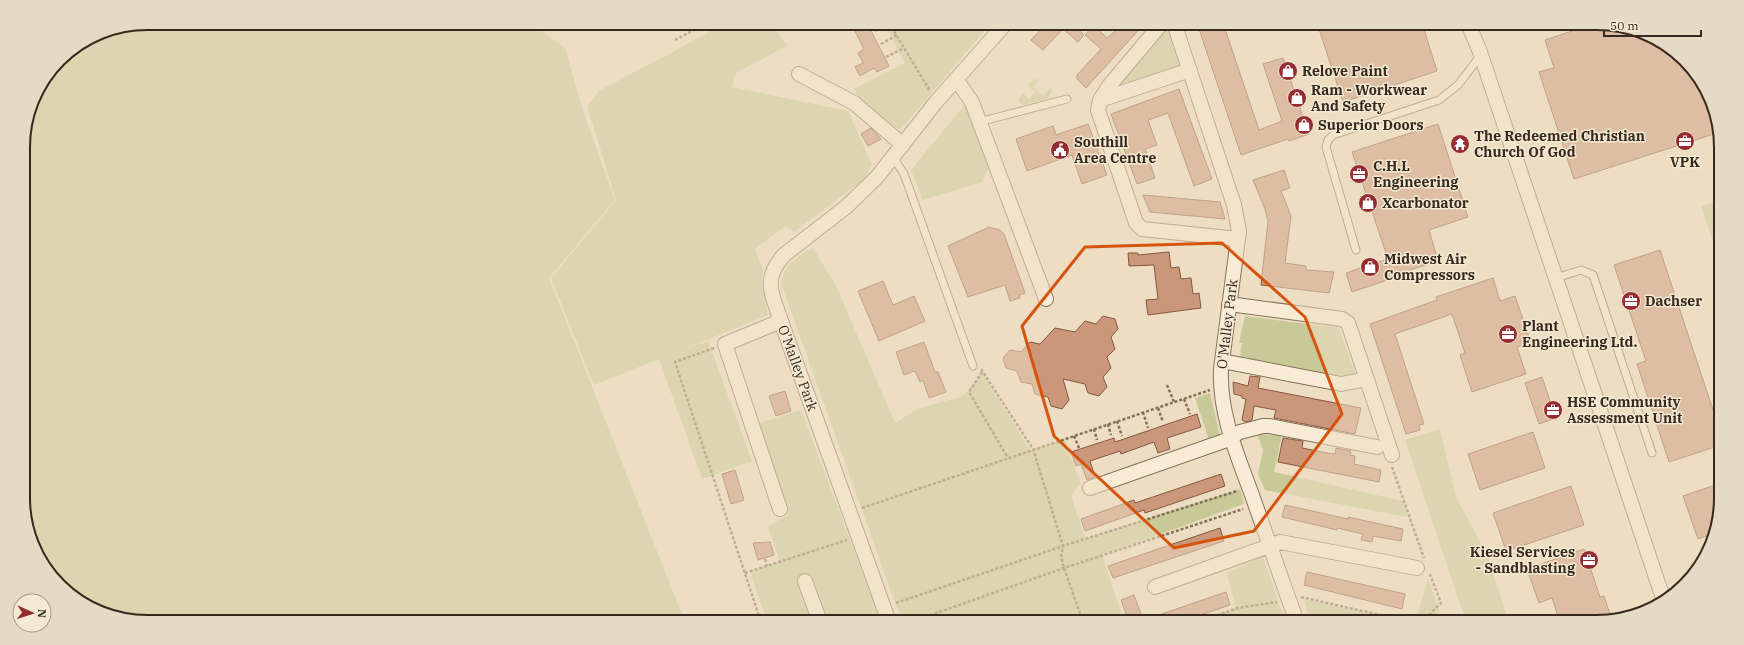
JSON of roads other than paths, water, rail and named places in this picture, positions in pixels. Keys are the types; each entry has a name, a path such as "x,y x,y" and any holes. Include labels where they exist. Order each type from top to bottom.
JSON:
{"street":[{"name":"O'Malley Park","path":"887,615 781,322 770,286 772,271 777,263 811,233 846,207 877,177 936,102 1000,30"},
{"path":"1156,30 1109,86 1100,100 1098,110 1136,223 1142,229 1238,239"},
{"name":"O'Malley Park","path":"1176,30 1237,215 1239,230 1222,361 1220,387 1222,405 1231,438 1295,615"},
{"path":"1471,30 1481,54 1662,595"},
{"path":"1100,100 1190,70"},
{"path":"800,74 854,103 903,144"},
{"path":"956,79 970,97 1046,299"},
{"path":"1229,304 1342,319 1348,323 1352,330 1391,458"},
{"path":"780,509 725,344 781,322"},
{"path":"1222,361 1341,384 1367,379"},
{"path":"1090,488 1231,438 1240,432 1263,426 1270,426 1377,447"},
{"path":"1155,587 1280,542 1423,564"},
{"path":"805,581 817,615"}],"lane":[{"path":"1356,250 1326,147 1328,140 1333,135 1439,100 1458,85 1481,54"},
{"path":"979,122 1067,99"},
{"path":"893,157 904,174 973,366"},
{"path":"1556,278 1581,270 1593,275 1652,453"}],"place":[{"name":"Relove Paint","path":"1288,71"},
{"name":"Ram - Workwear And Safety","path":"1297,98"},
{"name":"Superior Doors","path":"1304,125"},
{"name":"VPK","path":"1685,141"},
{"name":"The Redeemed Christian Church Of God","path":"1460,144"},
{"name":"Southill Area Centre","path":"1060,150"},
{"name":"C.H.L Engineering","path":"1359,174"},
{"name":"Xcarbonator","path":"1368,203"},
{"name":"Midwest Air Compressors","path":"1370,267"},
{"name":"Dachser","path":"1631,301"},
{"name":"Plant Engineering Ltd.","path":"1508,334"},
{"name":"HSE Community Assessment Unit","path":"1553,410"},
{"name":"Kiesel Services - Sandblasting","path":"1589,560"}]}
